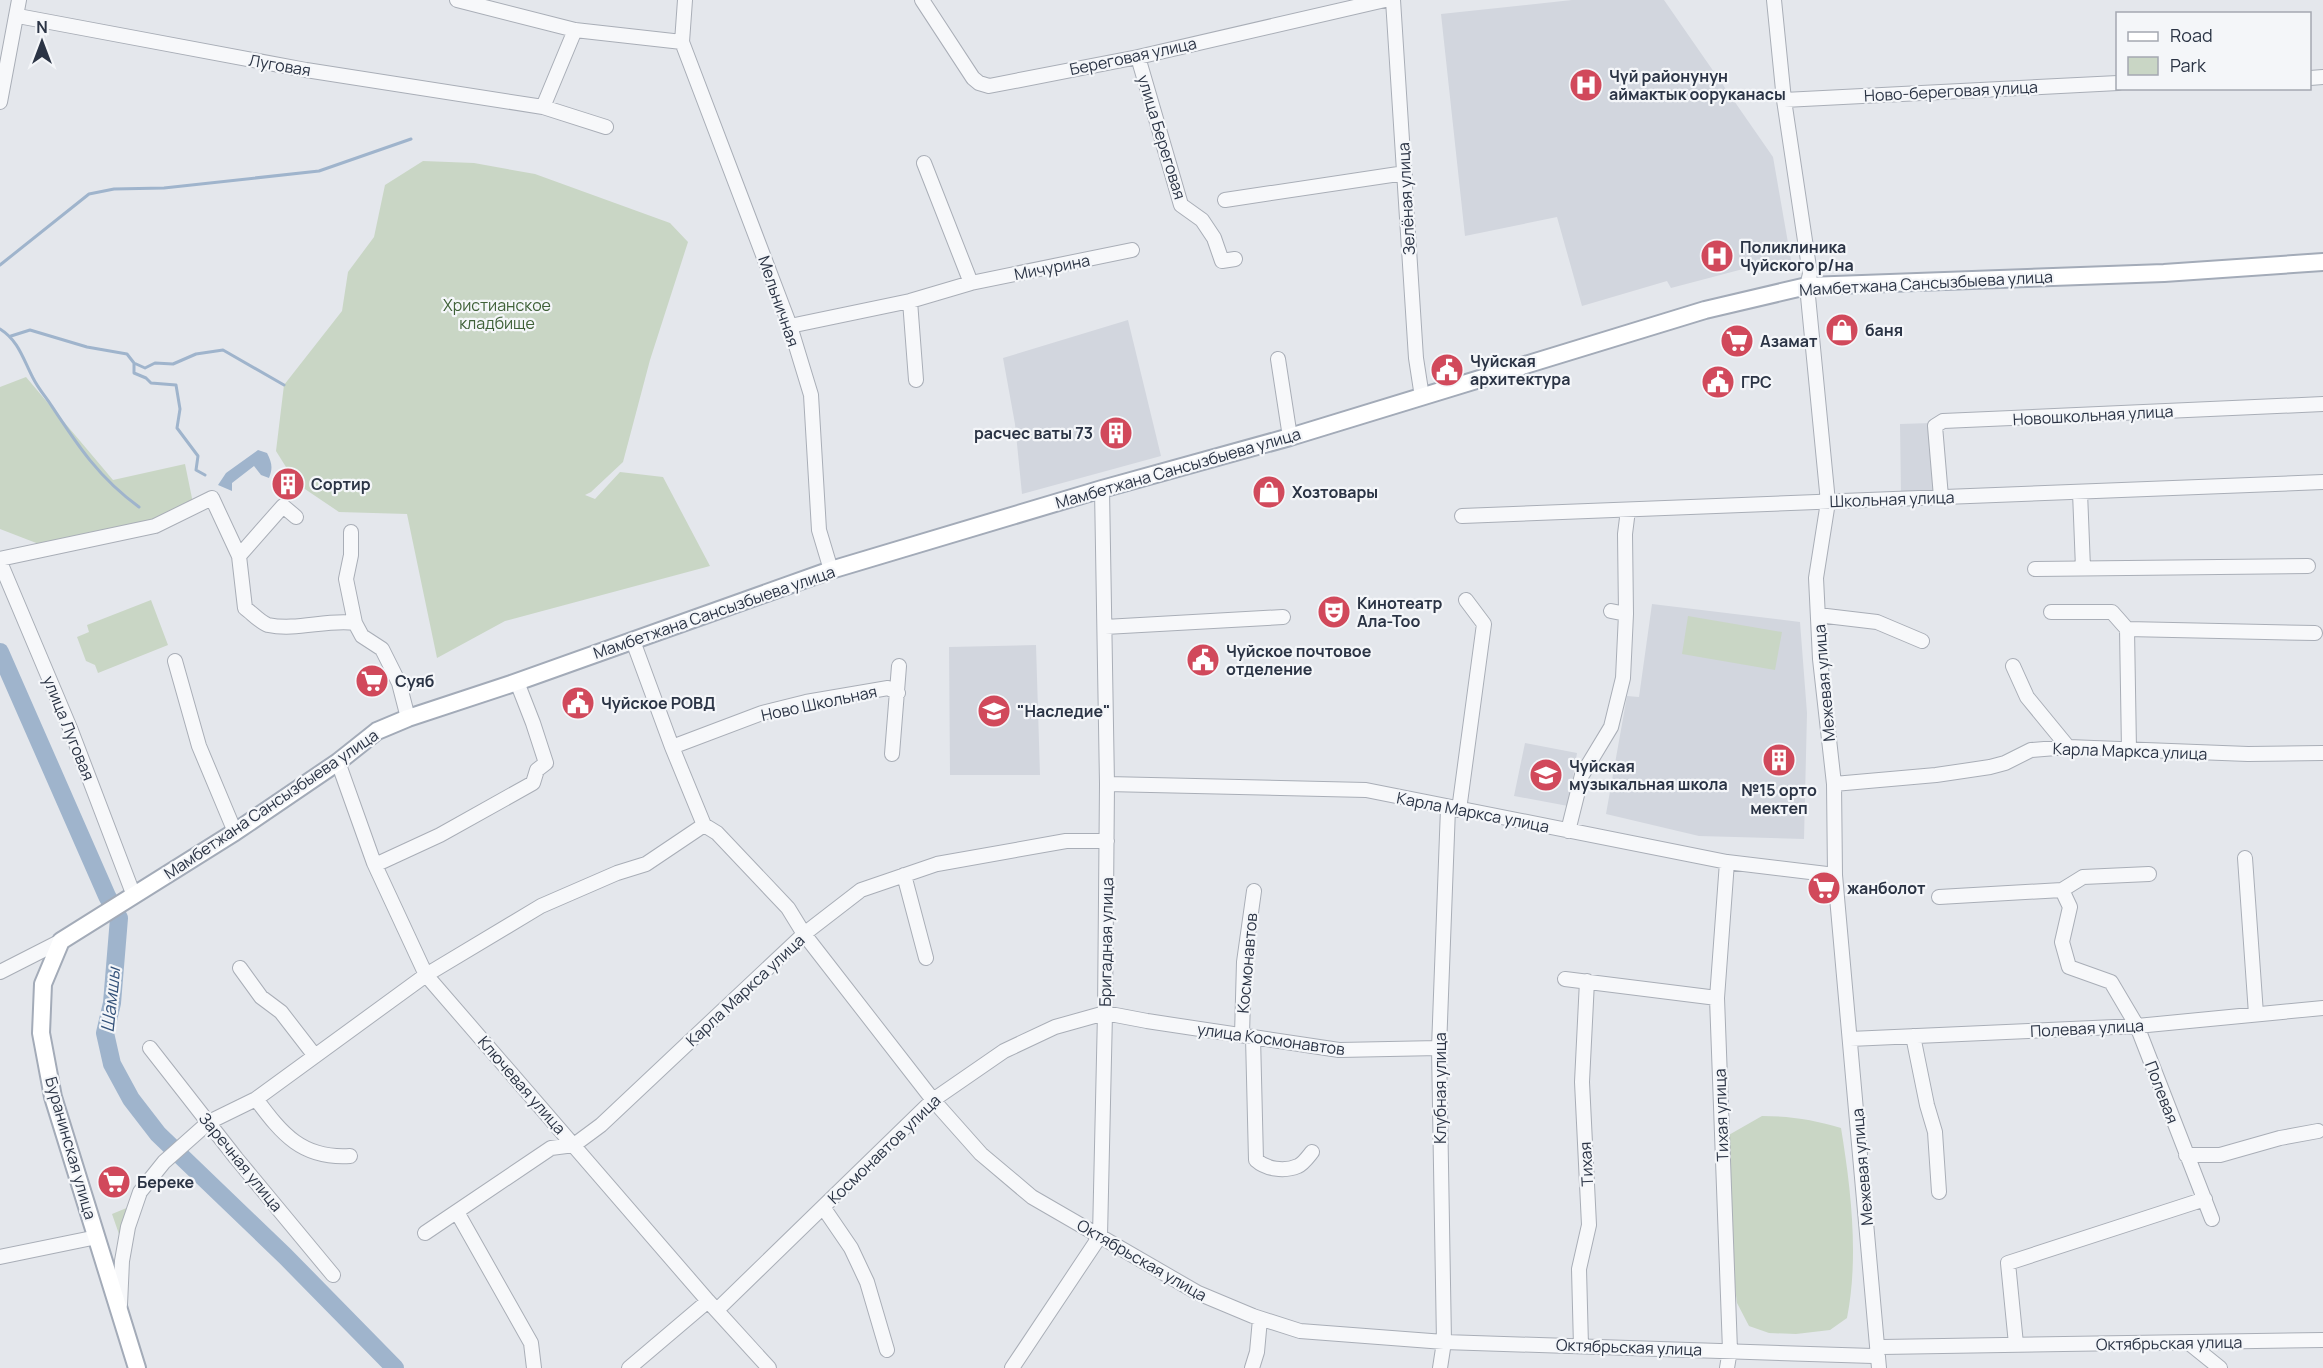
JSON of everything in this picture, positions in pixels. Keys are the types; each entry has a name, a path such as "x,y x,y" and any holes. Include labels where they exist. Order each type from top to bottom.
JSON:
{"main road":[{"name":"Мамбетжана Сансызбыева улица","path":"61,941 235,832 338,762 377,731 408,718 517,682 831,570 1102,489 1290,437 1705,310 1807,286 2164,273 2323,262"},
{"name":"Буранинская улица","path":"61,941 43,984 41,1033 53,1097 137,1368"}],"street":[{"path":"0,102 18,16 19,0"},
{"path":"457,0 575,30 682,42"},
{"name":"Мельничная","path":"685,0 682,42 790,326 811,395 819,530 831,570"},
{"name":"Береговая улица","path":"922,0 973,78 989,86 1138,57 1385,0"},
{"name":"Зелёная улица","path":"1393,0 1416,358 1422,397"},
{"name":"Межевая улица","path":"1774,0 1784,100 1810,274 1807,286 1828,502 1816,578 1820,659 1834,784 1835,875 1879,1368"},
{"name":"Луговая","path":"18,16 306,70 543,107 606,127"},
{"path":"543,107 575,30"},
{"name":"улица Береговая","path":"1138,57 1181,205 1202,220 1214,238 1222,261 1235,259"},
{"name":"Ново-береговая улица","path":"1784,100 2116,83"},
{"path":"924,164 971,283"},
{"path":"1225,200 1405,173"},
{"name":"Мичурина","path":"790,326 910,301 971,283 1132,250"},
{"path":"910,301 916,380"},
{"path":"1278,359 1290,437"},
{"name":"Новошкольная улица","path":"1941,497 1935,426 1943,421 2323,404"},
{"name":"Школьная улица","path":"1462,516 2323,482"},
{"name":"Бригадная улица","path":"1100,1236 1106,1013 1107,841 1102,489"},
{"path":"2080,492 2083,568"},
{"path":"0,561 155,526 212,498 239,556 245,608 266,625 309,625 341,621 355,623"},
{"path":"239,556 284,506 296,517"},
{"path":"1568,831 1582,775 1611,727 1623,678 1628,510"},
{"path":"351,532 351,555 346,579 355,623 362,636 382,649 399,683 408,718"},
{"name":"улица Луговая","path":"0,561 70,728 130,899"},
{"path":"2035,569 2308,566"},
{"name":"Клубная улица","path":"1440,1368 1444,1342 1439,1048 1454,809 1484,624 1466,600"},
{"path":"1611,611 1626,614"},
{"path":"2051,612 2112,612 2127,629 2129,750"},
{"path":"1818,615 1877,622 1922,641"},
{"path":"1105,627 1284,617"},
{"path":"2127,629 2315,633"},
{"name":"Октябрьская улица","path":"633,641 704,825 717,833 788,908 804,934 933,1100 981,1154 1032,1197 1198,1293 1300,1331 1444,1342 1873,1356 1882,1347 2323,1340"},
{"path":"175,662 199,746 235,832"},
{"name":"Ново Школьная","path":"892,754 899,666"},
{"path":"2013,666 2027,697 2068,747"},
{"path":"375,865 440,835 533,783 537,770 546,764 517,682"},
{"name":"Ново Школьная","path":"672,747 762,713 806,702 888,688 898,693"},
{"name":"Карла Маркса улица","path":"1834,784 1968,770 2005,763 2031,750 2068,747 2248,754 2323,753"},
{"name":"Ключевая улица","path":"338,762 375,865 426,975 712,1306 769,1368"},
{"name":"Карла Маркса улица","path":"1107,783 1366,790 1727,862 1835,875"},
{"path":"120,1313 122,1261 128,1227 140,1192 164,1162 209,1122 256,1099 426,975 541,906 617,873 646,864 704,825"},
{"name":"Карла Маркса улица","path":"425,1233 551,1148 574,1145 601,1125 804,934 861,890 937,864 1066,841 1107,841"},
{"path":"2245,858 2256,1014"},
{"name":"Тихая улица","path":"1727,862 1718,998 1730,1350 1727,1368"},
{"path":"1939,897 2062,890 2083,877 2149,874"},
{"path":"904,875 926,958"},
{"name":"Полевая","path":"2062,890 2070,907 2062,942 2069,967 2111,982 2137,1026 2212,1219"},
{"name":"Космонавтов","path":"1254,891 1244,962 1256,1160 1263,1166 1284,1169 1300,1166 1312,1152"},
{"path":"0,972 61,941"},
{"path":"240,968 261,997 281,1012 315,1056"},
{"path":"1565,979 1718,998"},
{"name":"Тихая","path":"1581,1346 1580,1269 1589,1225 1582,1082 1587,981"},
{"name":"Полевая улица","path":"1850,1039 2137,1026 2323,1008"},
{"name":"улица Космонавтов","path":"1106,1013 1339,1050 1439,1048"},
{"name":"Космонавтов улица","path":"629,1368 712,1306 823,1207 933,1100 1004,1051 1055,1027 1106,1013"},
{"path":"1913,1036 1935,1132 1939,1192"},
{"name":"Заречная улица","path":"150,1047 333,1275"},
{"path":"256,1099 274,1123 304,1149 322,1155 350,1156"},
{"path":"2186,1155 2220,1155 2271,1140 2318,1131"},
{"path":"2016,1344 2008,1263 2205,1199"},
{"name":"Космонавтов улица","path":"823,1207 851,1248 867,1282 887,1350"},
{"path":"457,1212 531,1343 534,1368"},
{"path":"1012,1368 1100,1236"},
{"path":"0,1257 97,1237"},
{"path":"1252,1368 1257,1352 1260,1318"},
{"path":"2189,1343 2220,1368"}],"shaded area":[{"name":"Чүй районунун аймактык ооруканасы","path":"1572,0 1664,0 1773,157 1791,260 1743,269 1671,288 1667,281 1582,306 1557,217 1465,236 1441,14"},
{"path":"1128,320 1161,456 1022,494 1015,424 1003,358"},
{"path":"1931,423 1938,492 1901,493 1900,424"},
{"path":"1652,604 1800,622 1807,713 1804,839 1699,836 1606,814 1627,696 1639,697"},
{"name":"\"Наследие\"","path":"1036,645 1040,775 950,775 949,647"},
{"name":"Чуйская музыкальная школа","path":"1525,743 1577,753 1568,806 1514,796"}],"green space":[{"name":"Христианское кладбище","path":"423,161 474,163 535,174 670,223 688,242 650,360 623,462 585,495 595,499 620,472 663,477 710,566 505,621 437,658 407,514 339,512 296,483 276,451 284,385 342,311 348,272 374,237 385,185"},
{"path":"26,377 113,480 185,464 194,508 154,524 44,546 0,529 0,387"},
{"path":"151,600 168,645 98,673 95,665 86,661 77,637 89,632 87,625"},
{"path":"1688,616 1782,632 1775,670 1682,654"},
{"path":"1762,1116 1802,1119 1841,1128 1848,1175 1853,1271 1847,1318 1830,1330 1796,1334 1769,1333 1749,1326 1737,1303 1733,1271 1727,1136"},
{"path":"129,1207 120,1237 112,1214"}],"water":[{"path":"258,450 267,453 270,460 269,478 261,475 254,466 232,483 232,491 218,485 226,473"}],"waterway":[{"path":"0,265 89,194 114,189 164,188 319,171 411,139"},
{"path":"0,329 12,339 37,385 90,460 112,485 139,507"},
{"path":"11,336 30,330 87,347 127,354 134,363 145,368 155,363 173,364 196,354 223,350 284,385"},
{"path":"134,363 134,373 151,383 176,385 180,409 177,428 198,456 196,470 205,475"},
{"name":"Шамшы","path":"0,652 107,896 119,918 112,1003 105,1033 112,1064 131,1099 158,1134 285,1256 395,1368"}],"place":[{"name":"Чүй районунун аймактык ооруканасы","path":"1586,85"},
{"name":"Поликлиника Чуйского р/на","path":"1717,256"},
{"name":"баня","path":"1842,330"},
{"name":"Азамат","path":"1737,341"},
{"name":"Чуйская архитектура","path":"1447,370"},
{"name":"ГРС","path":"1718,382"},
{"name":"расчес ваты 73","path":"1116,433"},
{"name":"Сортир","path":"288,484"},
{"name":"Хозтовары","path":"1269,492"},
{"name":"Кинотеатр Ала-Тоо","path":"1334,612"},
{"name":"Чуйское почтовое отделение","path":"1203,660"},
{"name":"Суяб","path":"372,681"},
{"name":"Чуйское РОВД","path":"578,703"},
{"name":"\"Наследие\"","path":"994,711"},
{"name":"№15 орто мектеп","path":"1779,760"},
{"name":"Чуйская музыкальная школа","path":"1546,775"},
{"name":"жанболот","path":"1824,888"},
{"name":"Береке","path":"114,1182"}]}
